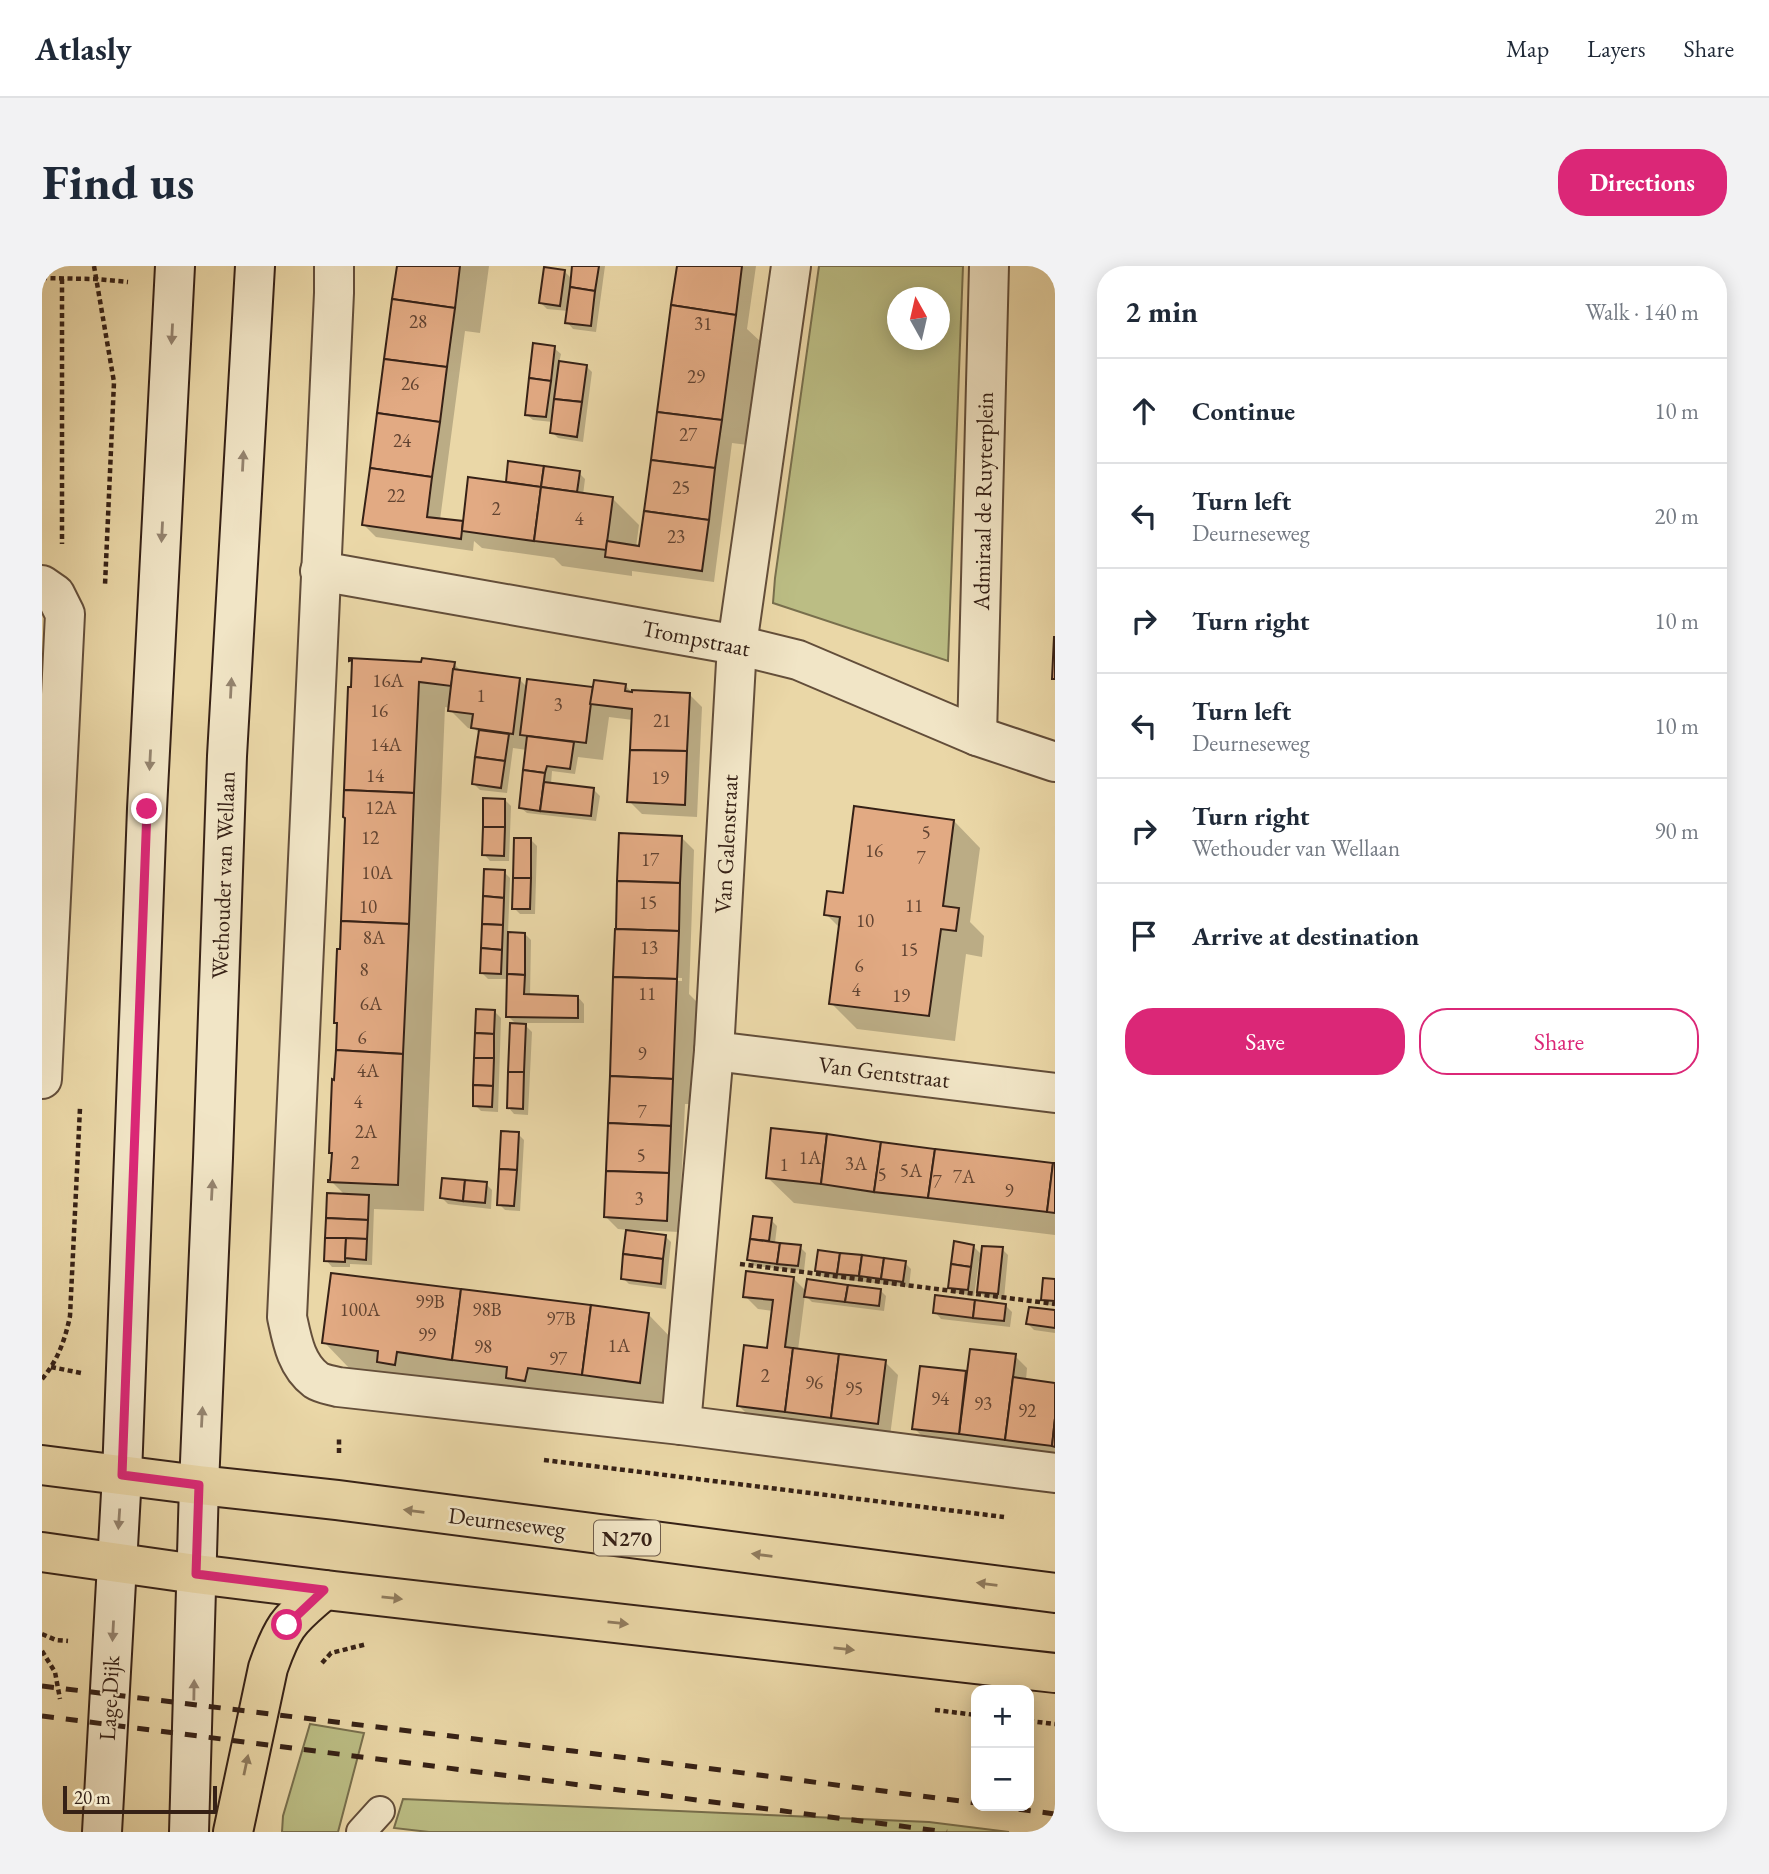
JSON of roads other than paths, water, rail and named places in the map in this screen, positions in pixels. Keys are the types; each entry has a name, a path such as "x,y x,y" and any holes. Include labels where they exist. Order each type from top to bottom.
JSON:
{"main road":[{"name":"Deurneseweg","path":"42,1465 337,1500 1055,1593"},
{"path":"42,1552 324,1590 1055,1673"},
{"path":"233,1832 272,1657 287,1625 324,1590"}],"street":[{"path":"122,1475 147,809 174,266"},
{"name":"Wethouder van Wellaan","path":"196,1574 227,756 254,266"},
{"path":"334,266 287,1317 292,1344 303,1367 318,1382 338,1387 681,1425 1055,1473"},
{"name":"Van Galenstraat","path":"681,1425 714,1051 737,645 791,266"},
{"name":"Admiraal de Ruyterplein","path":"977,736 989,266"},
{"name":"Trompstraat","path":"320,571 737,645 798,660 977,736 1055,762"},
{"path":"42,1079 65,614 49,590"},
{"name":"Van Gentstraat","path":"714,1051 1055,1093"},
{"name":"Lage Dijk","path":"102,1832 122,1475"},
{"path":"189,1832 196,1574"}],"lane":[{"path":"361,1832 380,1811"}],"railway":[{"path":"42,1686 971,1802"},
{"path":"42,1716 947,1832"},
{"path":"1032,1811 1055,1814"}]}
